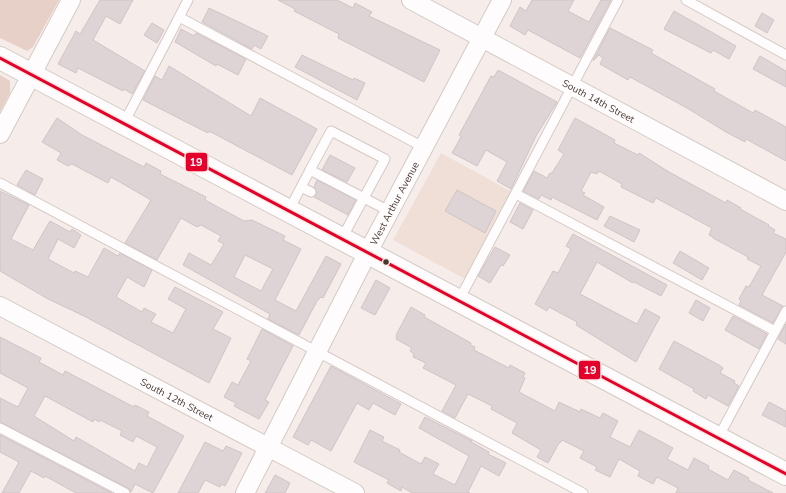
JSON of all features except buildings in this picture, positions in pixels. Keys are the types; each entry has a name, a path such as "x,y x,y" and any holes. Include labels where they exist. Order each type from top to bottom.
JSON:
{"street":[{"path":"0,134 71,0"},
{"name":"South 14th Street","path":"411,0 786,201"},
{"name":"West Arthur Avenue","path":"245,493 389,211 502,0"},
{"path":"0,58 786,474"},
{"name":"South 12th Street","path":"0,306 354,493"}],"lane":[{"path":"124,123 188,0"},
{"path":"459,300 618,0"},
{"path":"686,0 786,54"},
{"path":"179,17 423,148"},
{"path":"289,210 331,131 385,159 364,198 354,213 342,238"},
{"path":"310,170 389,211"},
{"path":"0,183 583,493"},
{"path":"301,186 311,192"},
{"path":"516,194 775,331"},
{"path":"718,438 786,311"},
{"path":"0,428 124,493"}],"shaded area":[{"path":"0,0 59,0 33,47 27,51 0,38"},
{"path":"0,75 10,81 10,93 0,112"},
{"path":"441,153 512,192 465,279 393,240"}],"transit line":[{"name":"19","path":"0,58 786,474"}]}
